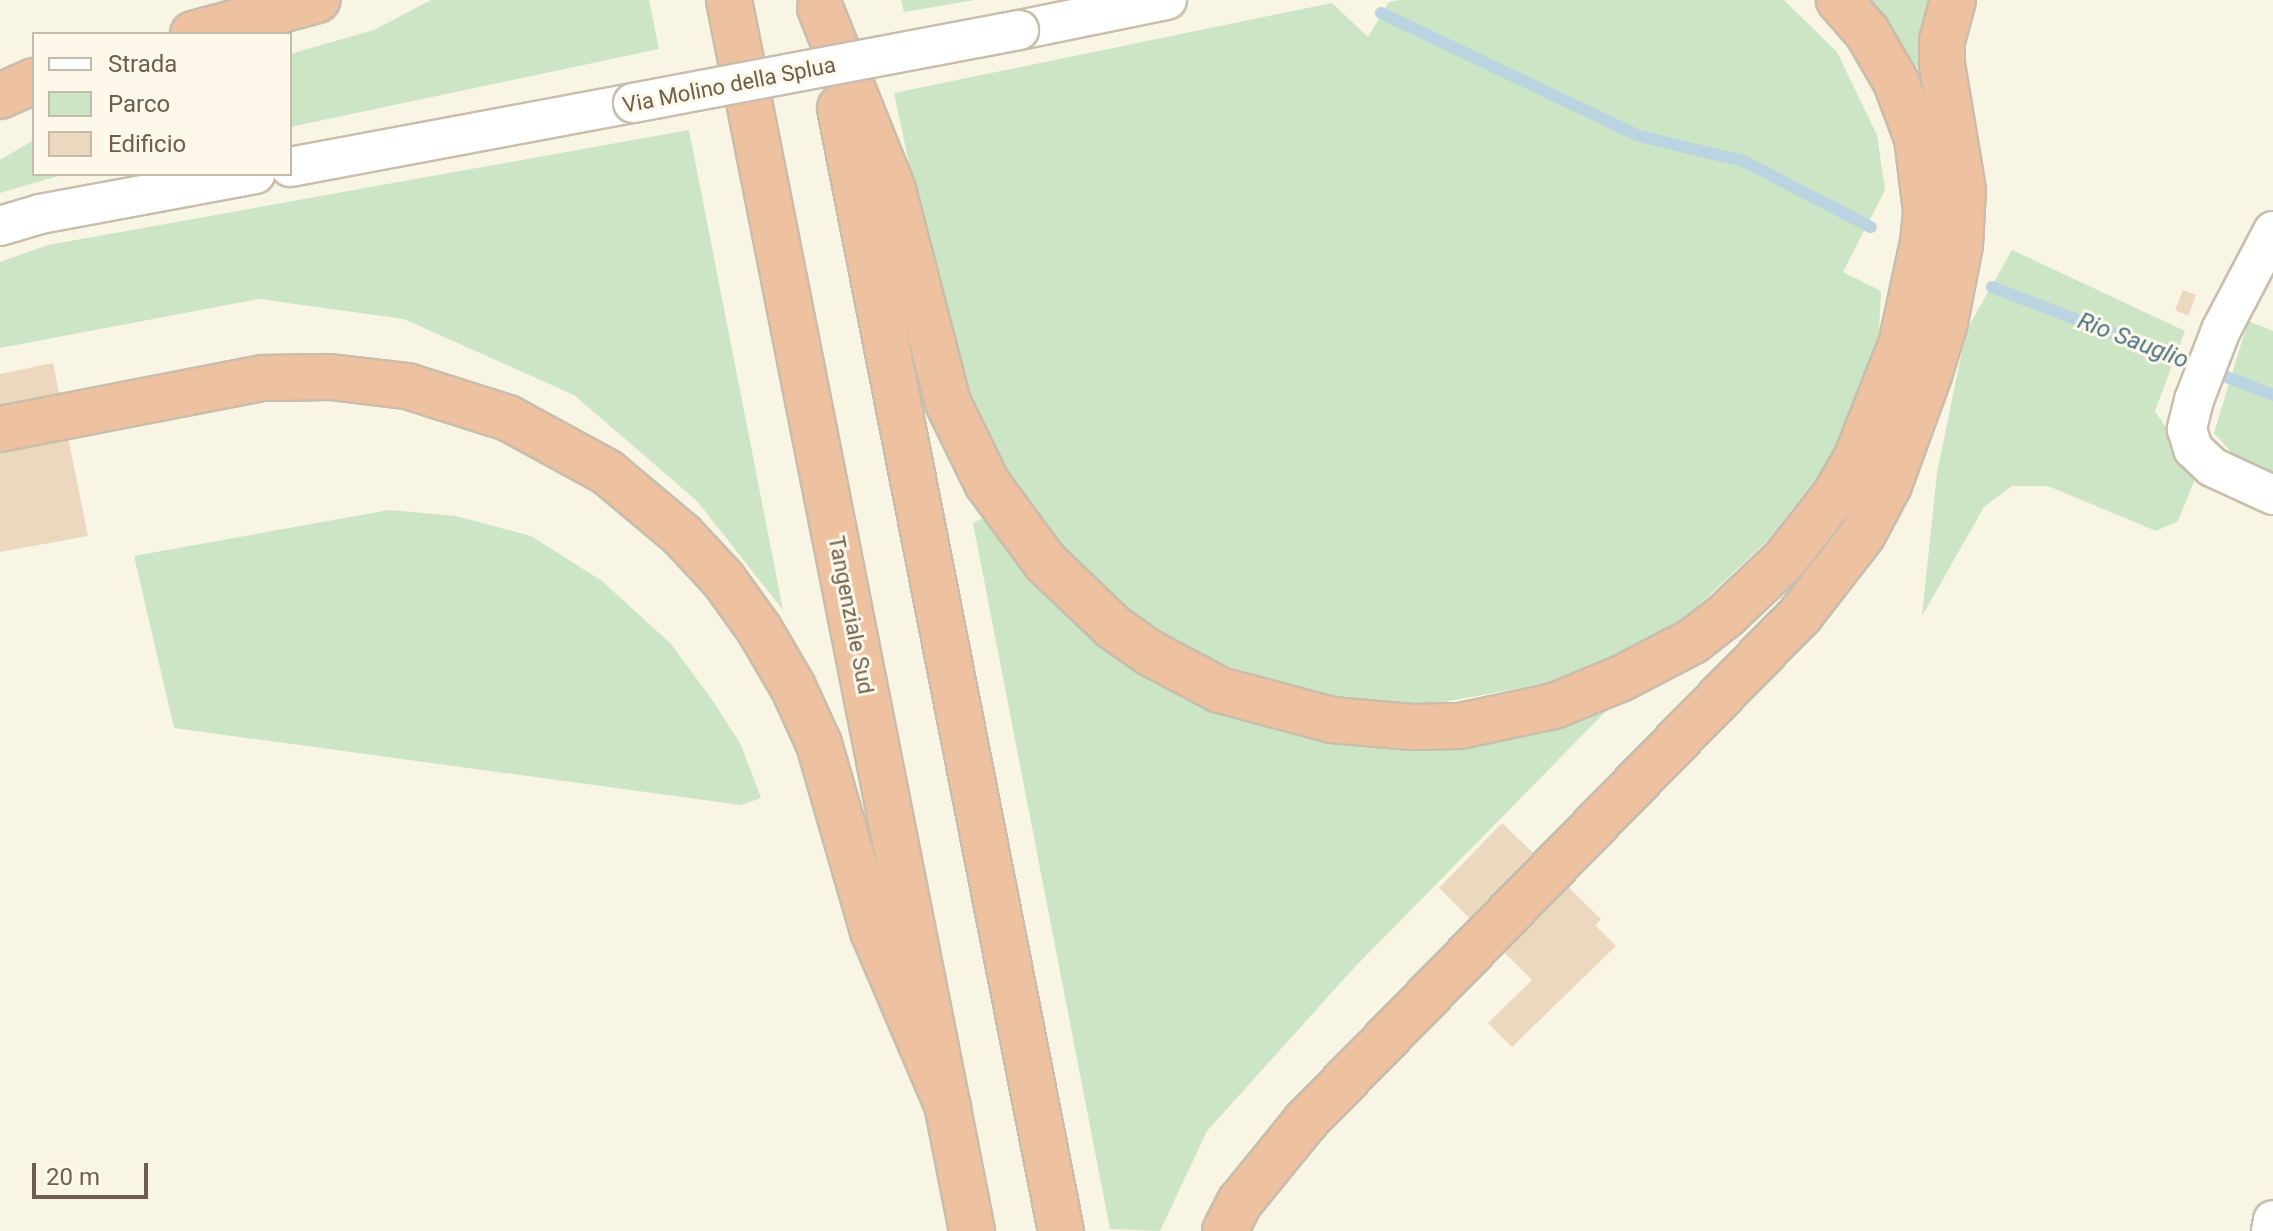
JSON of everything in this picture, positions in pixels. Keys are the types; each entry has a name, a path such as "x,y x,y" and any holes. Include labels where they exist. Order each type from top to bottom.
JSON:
{"highway":[{"path":"200,32 317,0"},
{"name":"Tangenziale Sud","path":"729,0 972,1231"},
{"path":"1225,1231 1240,1202 1305,1122 1801,614 1836,574 1863,534 1889,485 1929,375 1945,322 1960,245 1962,178 1942,64 1942,41 1953,0"},
{"path":"819,4 893,190 948,403 987,483 1045,562 1113,627 1150,653 1220,690 1332,720 1412,727 1460,726 1554,706 1693,641 1785,559 1835,495 1872,422 1901,345 1923,242 1926,211 1923,170 1908,112 1882,55 1845,3"},
{"path":"819,4 1061,1231"},
{"path":"0,96 32,82"},
{"path":"0,429 263,378 330,377 407,386 508,418 607,472 682,535 723,579 759,629 793,687 819,744 873,931 948,1107"}],"street":[{"name":"Via Molino della Splua","path":"292,167 1167,0"},
{"path":"0,226 40,214 244,176"},
{"path":"2273,231 2221,330 2194,400 2187,429 2193,449 2212,467 2273,495"},
{"path":"2271,1231 2273,1220"}],"green space":[{"path":"431,0 649,0 659,49 292,127 292,53 374,30"},
{"path":"901,0 975,0 904,12"},
{"path":"1784,0 1837,52 1877,135 1885,190 1843,272 1881,291 1878,353 1827,465 1768,540 1685,618 1575,678 1416,707 1337,699 1211,661 1123,609 1044,537 991,464 953,371 894,93 1332,3 1368,37 1389,2"},
{"path":"1861,0 1930,0 1919,66 1908,70"},
{"path":"689,130 783,610 697,501 574,395 404,319 259,299 0,348 0,262 48,245"},
{"path":"32,141 32,176 58,176 0,193 0,160"},
{"path":"2012,250 2185,331 2155,411 2197,474 2178,521 2156,531 2048,486 2012,486 1984,507 1922,616 1937,473 1966,331"},
{"path":"2248,321 2273,331 2273,475 2238,460 2214,433"},
{"path":"389,510 456,516 531,536 602,581 671,644 713,701 741,745 761,798 741,805 174,728 134,556"},
{"path":"983,518 1045,593 1151,679 1221,712 1332,742 1436,745 1613,704 1351,971 1207,1131 1160,1231 1110,1229 973,523"}],"building":[{"path":"2183,290 2196,295 2188,316 2175,311"},
{"path":"53,363 88,536 0,552 0,374"},
{"path":"1502,823 1601,919 1595,925 1616,946 1512,1047 1488,1023 1532,980 1439,888"}],"waterway":[{"path":"1381,13 1639,136 1743,161 1871,227"},
{"name":"Rio Sauglio","path":"1992,287 2273,395"}]}
